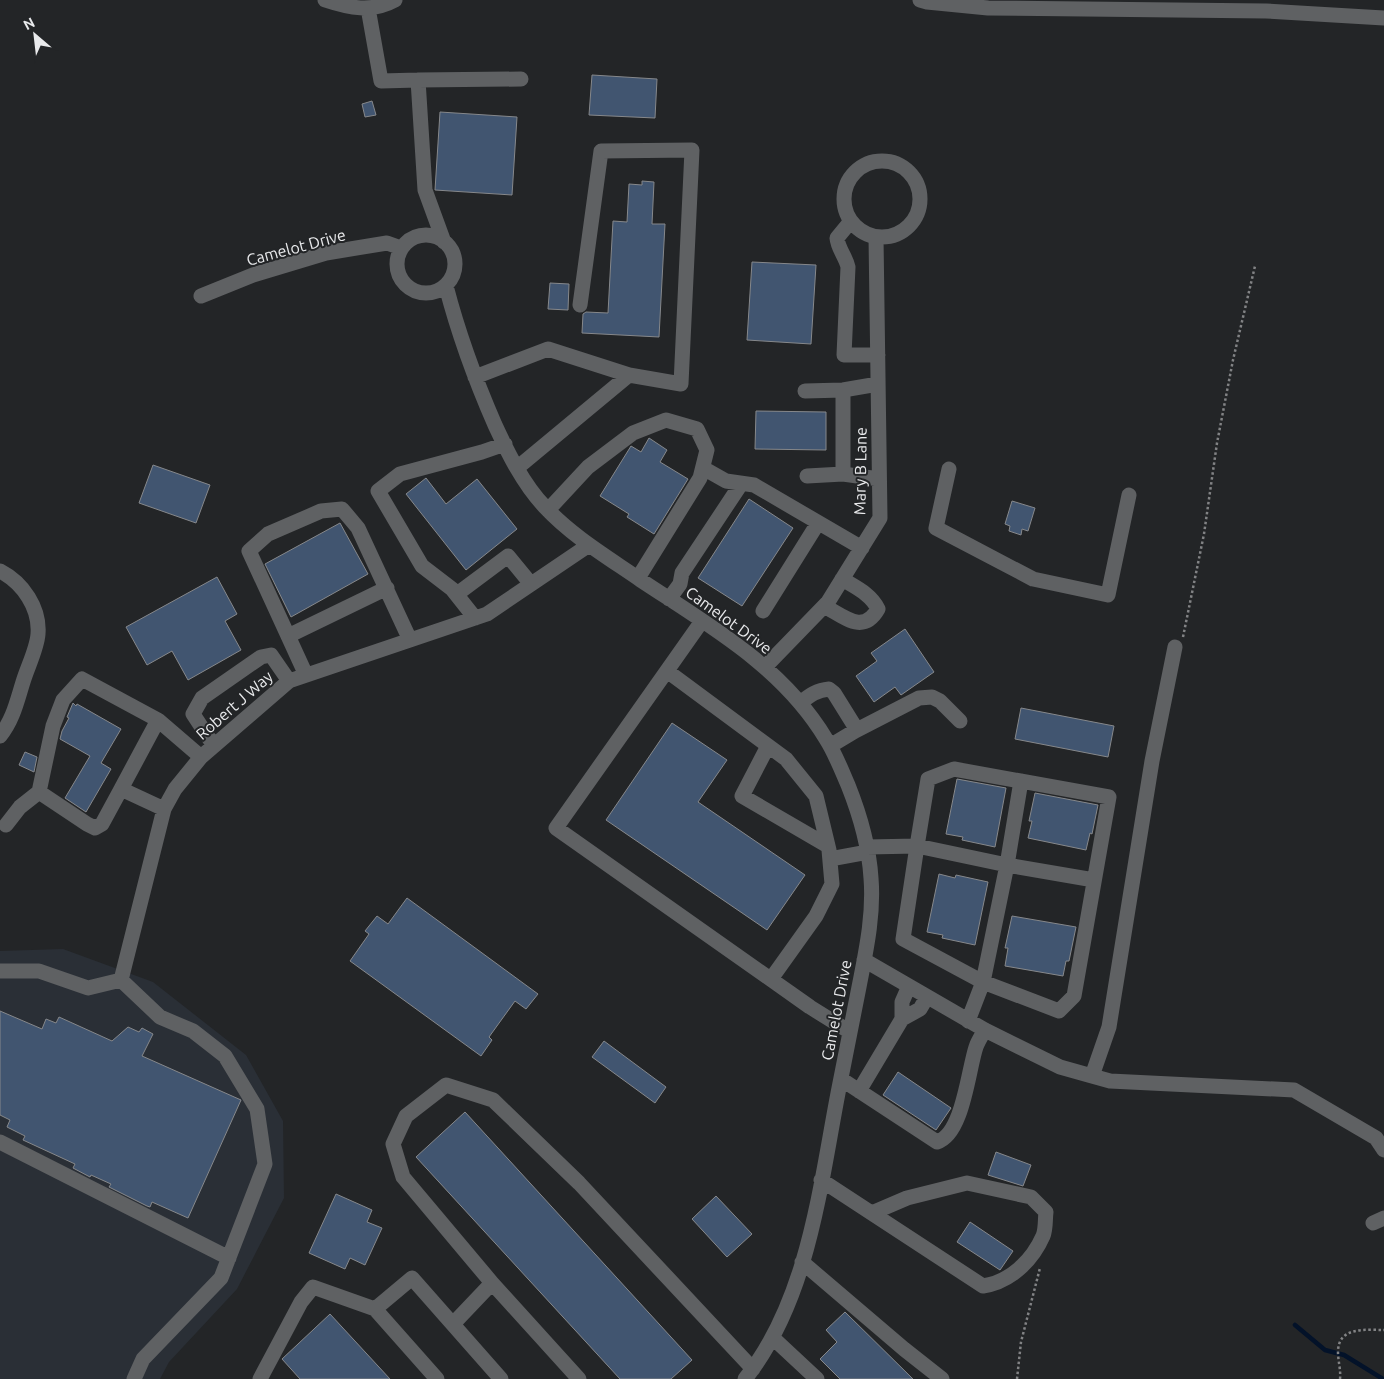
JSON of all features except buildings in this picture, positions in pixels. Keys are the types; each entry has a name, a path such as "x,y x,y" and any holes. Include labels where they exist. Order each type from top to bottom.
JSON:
{"street":[{"path":"325,0 340,5 368,8 382,6 395,0"},
{"path":"920,0 988,8 1266,11 1384,18"},
{"path":"368,8 381,81 521,79"},
{"path":"418,80 424,190 444,242"},
{"path":"475,377 548,349 629,375 681,384 692,150 601,151 580,305"},
{"path":"884,161 902,167 915,180 919,191 920,203 910,225 900,232 889,237 876,237 864,233 851,221 844,202 845,189 850,177 860,168 871,163 884,161"},
{"path":"851,221 837,238 838,245 847,260 848,267 844,355 878,355"},
{"path":"426,235 436,237 444,242 451,249 454,258 455,268 452,278 446,286 438,291 419,293 410,290 398,275 396,266 397,256 401,248 408,241 426,235"},
{"name":"Mary B Lane","path":"765,666 824,606 880,518 876,237"},
{"name":"Camelot Drive","path":"201,296 254,275 326,253 387,243 401,248"},
{"name":"Camelot Drive","path":"446,286 460,339 475,377 505,444 528,485 548,510 589,545 743,648 765,666 800,703 830,746 856,806 868,849 872,891 864,960 808,1244 789,1303 773,1338 749,1374"},
{"path":"517,468 629,375"},
{"path":"805,391 843,390 878,384"},
{"path":"843,390 843,474"},
{"path":"548,510 588,467 633,433 666,420 697,429 707,450 700,478 638,578"},
{"path":"475,618 452,589 422,566 378,491 400,474 505,444"},
{"path":"703,468 726,481 754,486 862,548"},
{"path":"949,469 936,528 1034,579 1108,595 1129,495"},
{"path":"807,476 843,474 880,479"},
{"path":"669,598 680,584 682,572 741,484"},
{"path":"306,675 249,551 268,534 321,511 342,509 358,528 410,640"},
{"path":"763,611 818,523"},
{"name":"Robert J Way","path":"121,980 164,808 175,789 201,757 288,681 487,614 589,545"},
{"path":"457,594 508,556 531,584"},
{"path":"0,571 14,581 31,602 37,616 38,636 12,715 0,736"},
{"path":"824,606 860,623 873,618 878,609 876,603 868,595 842,579"},
{"path":"288,636 387,588"},
{"path":"702,621 556,828 850,1032"},
{"path":"1092,1076 1109,1027 1152,761 1179,643"},
{"path":"214,746 192,714 202,698 261,657 271,655 288,681"},
{"path":"667,670 786,759 816,796 829,852 832,884 816,916 771,979"},
{"path":"6,825 20,807 39,792 53,726 63,700 82,679 158,720 201,757"},
{"path":"800,703 813,693 822,689 829,689 834,693 857,730"},
{"path":"830,746 919,698 932,697 940,701 960,721"},
{"path":"39,792 87,824 95,828 102,824 158,720"},
{"path":"768,746 742,796 829,852 917,846 1007,865 1094,880"},
{"path":"954,769 1109,797 1074,996 1059,1011 983,982 903,940 917,846 928,779 954,769"},
{"path":"968,1021 983,982 1007,865 1021,781"},
{"path":"121,789 164,808"},
{"path":"864,960 968,1021 1060,1067 1110,1081 1294,1090 1376,1138 1384,1150"},
{"path":"0,971 39,971 88,988 121,980 160,1017 193,1031 225,1056 257,1108 265,1164 221,1278 143,1359 134,1379"},
{"path":"859,1091 902,1019 902,1002 909,986"},
{"path":"902,1019 920,1010 928,997"},
{"path":"841,1079 937,1142 948,1136 956,1122 976,1045 985,1030"},
{"path":"579,1379 492,1283 403,1177 393,1144 406,1116 446,1085 493,1100 579,1183 749,1374"},
{"path":"0,1142 229,1258"},
{"path":"821,1180 983,1286 995,1284 1014,1274 1028,1259 1044,1234 1046,1212 1031,1197 967,1183 907,1198 872,1213"},
{"path":"802,1262 942,1379"},
{"path":"375,1309 412,1278 501,1379"},
{"path":"452,1324 492,1283"},
{"path":"260,1379 301,1302 313,1287 375,1309 437,1379"},
{"path":"773,1338 817,1379"}],"path":[{"path":"1179,643 1204,534 1216,442 1255,266"},
{"path":"1017,1379 1021,1342 1041,1264"},
{"path":"1340,1379 1338,1342 1346,1334 1356,1330 1384,1330"}],"shaded area":[{"path":"63,949 153,982 246,1055 283,1121 284,1198 237,1289 169,1362 160,1379 0,1379 0,951"}],"waterway":[{"path":"1295,1325 1325,1350 1344,1355 1383,1379"}]}
